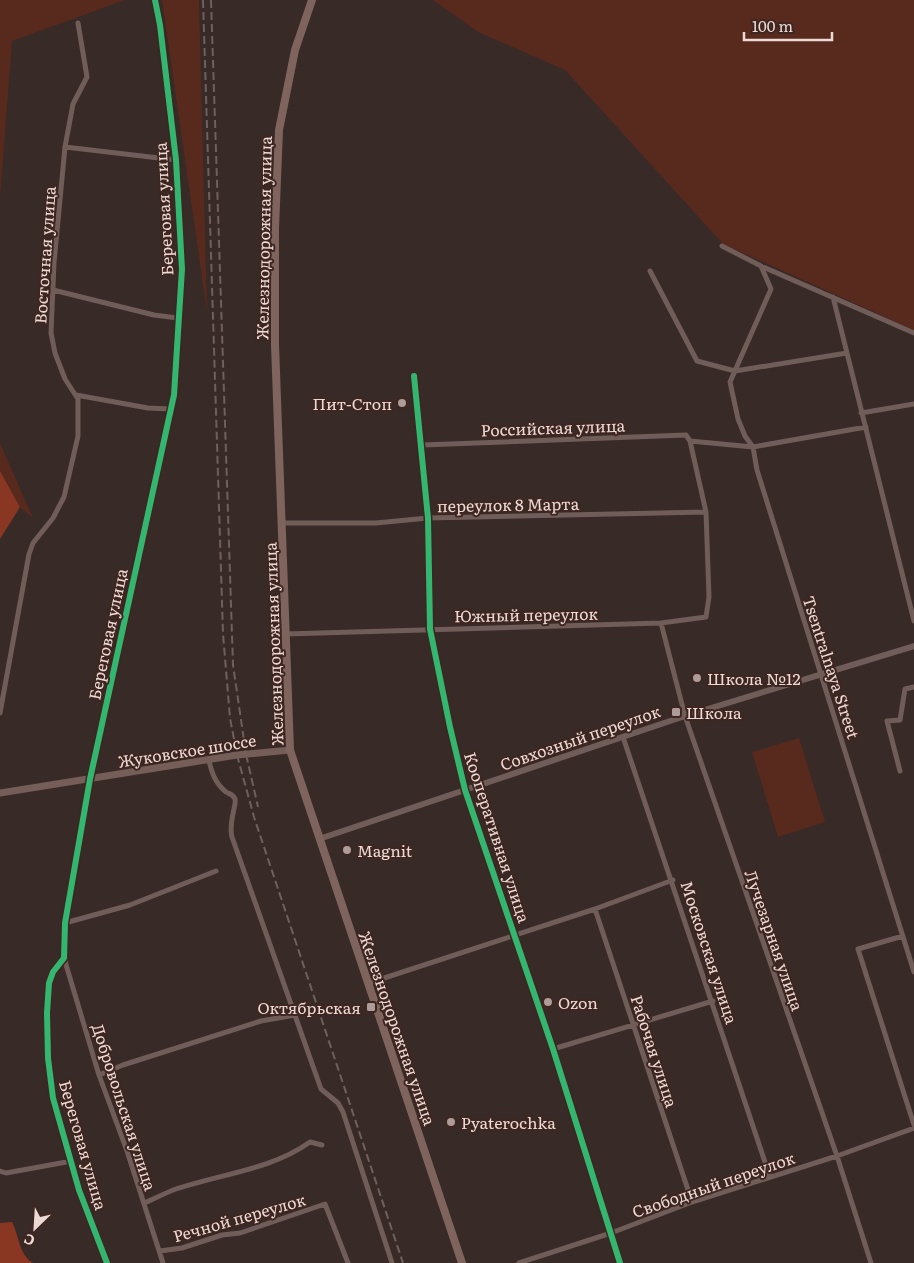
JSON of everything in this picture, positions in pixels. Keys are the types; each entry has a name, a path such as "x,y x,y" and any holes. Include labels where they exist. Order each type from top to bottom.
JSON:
{"main road":[{"name":"Железнодорожная улица","path":"312,0 295,50 279,130 275,228 275,346 290,750 462,1263"},
{"name":"Жуковское шоссе","path":"0,793 237,755 290,750"}],"street":[{"name":"Береговая улица","path":"107,1263 79,1190 53,1098 48,1058 47,1013 49,983 53,972 64,958 65,923 90,780 174,395 182,269 176,160 160,25 155,0"},
{"name":"Восточная улица","path":"0,713 29,554 33,543 60,506 69,482 79,420 78,399 65,379 53,347 53,290 65,147 73,104 87,77 78,23"},
{"path":"65,147 176,160"},
{"path":"722,246 761,266 914,333"},
{"name":"Tsentralnaya Street","path":"761,266 771,289 730,382 738,419 745,436 753,447 757,470 914,972"},
{"path":"650,271 697,361 735,371 848,353"},
{"path":"53,290 154,315 178,318"},
{"path":"833,297 914,621"},
{"name":"Кооперативная улица","path":"414,376 428,518 430,629 465,790 553,1049 620,1263"},
{"path":"76,395 148,408 170,409"},
{"path":"861,413 914,404"},
{"path":"706,512 690,441 753,447 866,428"},
{"name":"Российская улица","path":"422,445 686,435 690,441"},
{"name":"переулок 8 Марта","path":"281,523 376,523 428,518 706,512"},
{"name":"Южный переулок","path":"285,634 661,623 706,617 709,597 706,512"},
{"name":"Лучезарная улица","path":"661,623 685,716 837,1156 871,1263"},
{"name":"Совхозный переулок","path":"319,839 685,716 914,646"},
{"path":"900,771 887,721 900,720 905,689 914,687"},
{"name":"Московская улица","path":"623,737 673,880 770,1177"},
{"path":"209,761 213,776 218,785 234,796 236,802 230,819 232,837 321,1089 338,1103 349,1126 392,1263"},
{"path":"65,923 78,922 130,905 216,871"},
{"path":"369,983 595,909 673,880"},
{"name":"Рабочая улица","path":"595,909 692,1202"},
{"path":"903,936 858,949 914,1127"},
{"name":"Добровольская улица","path":"64,958 99,1075 164,1263"},
{"path":"553,1049 713,1001"},
{"path":"99,1075 123,1065 261,1021 295,1015"},
{"name":"Свободный переулок","path":"519,1263 610,1233 692,1202 837,1156 914,1127"},
{"path":"144,1203 175,1189 251,1169 300,1150 310,1142 322,1145"},
{"name":"Береговая улица","path":"0,1171 6,1173 72,1161"},
{"name":"Речной переулок","path":"160,1251 182,1248 222,1235 240,1233 325,1204 348,1263"}],"shaded area":[{"path":"0,0 125,0 12,41 0,198"},
{"path":"162,0 199,0 207,312"},
{"path":"433,0 914,0 914,330 723,244 565,70 478,32"},
{"path":"0,443 33,518 20,507 0,471"},
{"path":"0,471 20,507 0,539"},
{"path":"799,738 825,822 778,837 752,752"},
{"path":"12,1222 22,1250 33,1263 0,1263 0,1223"}],"railway":[{"path":"203,0 223,634 230,718 237,755 254,817 403,1263"},
{"path":"211,0 233,665 246,754 258,807"}],"cycle path":[{"path":"107,1263 79,1190 53,1098 48,1058 47,1013 49,983 53,972 64,958 65,923 90,779 174,395 182,269 176,160 160,25 155,0"},
{"path":"414,376 428,518 430,629 450,727 465,790 553,1049 620,1263"}],"place":[{"name":"Пит-Стоп","path":"402,403"},
{"name":"Школа №12","path":"697,678"},
{"name":"Школа","path":"676,712"},
{"name":"Magnit","path":"347,850"},
{"name":"Ozon","path":"548,1002"},
{"name":"Октябрьская","path":"371,1007"},
{"name":"Pyaterochka","path":"451,1122"}]}
